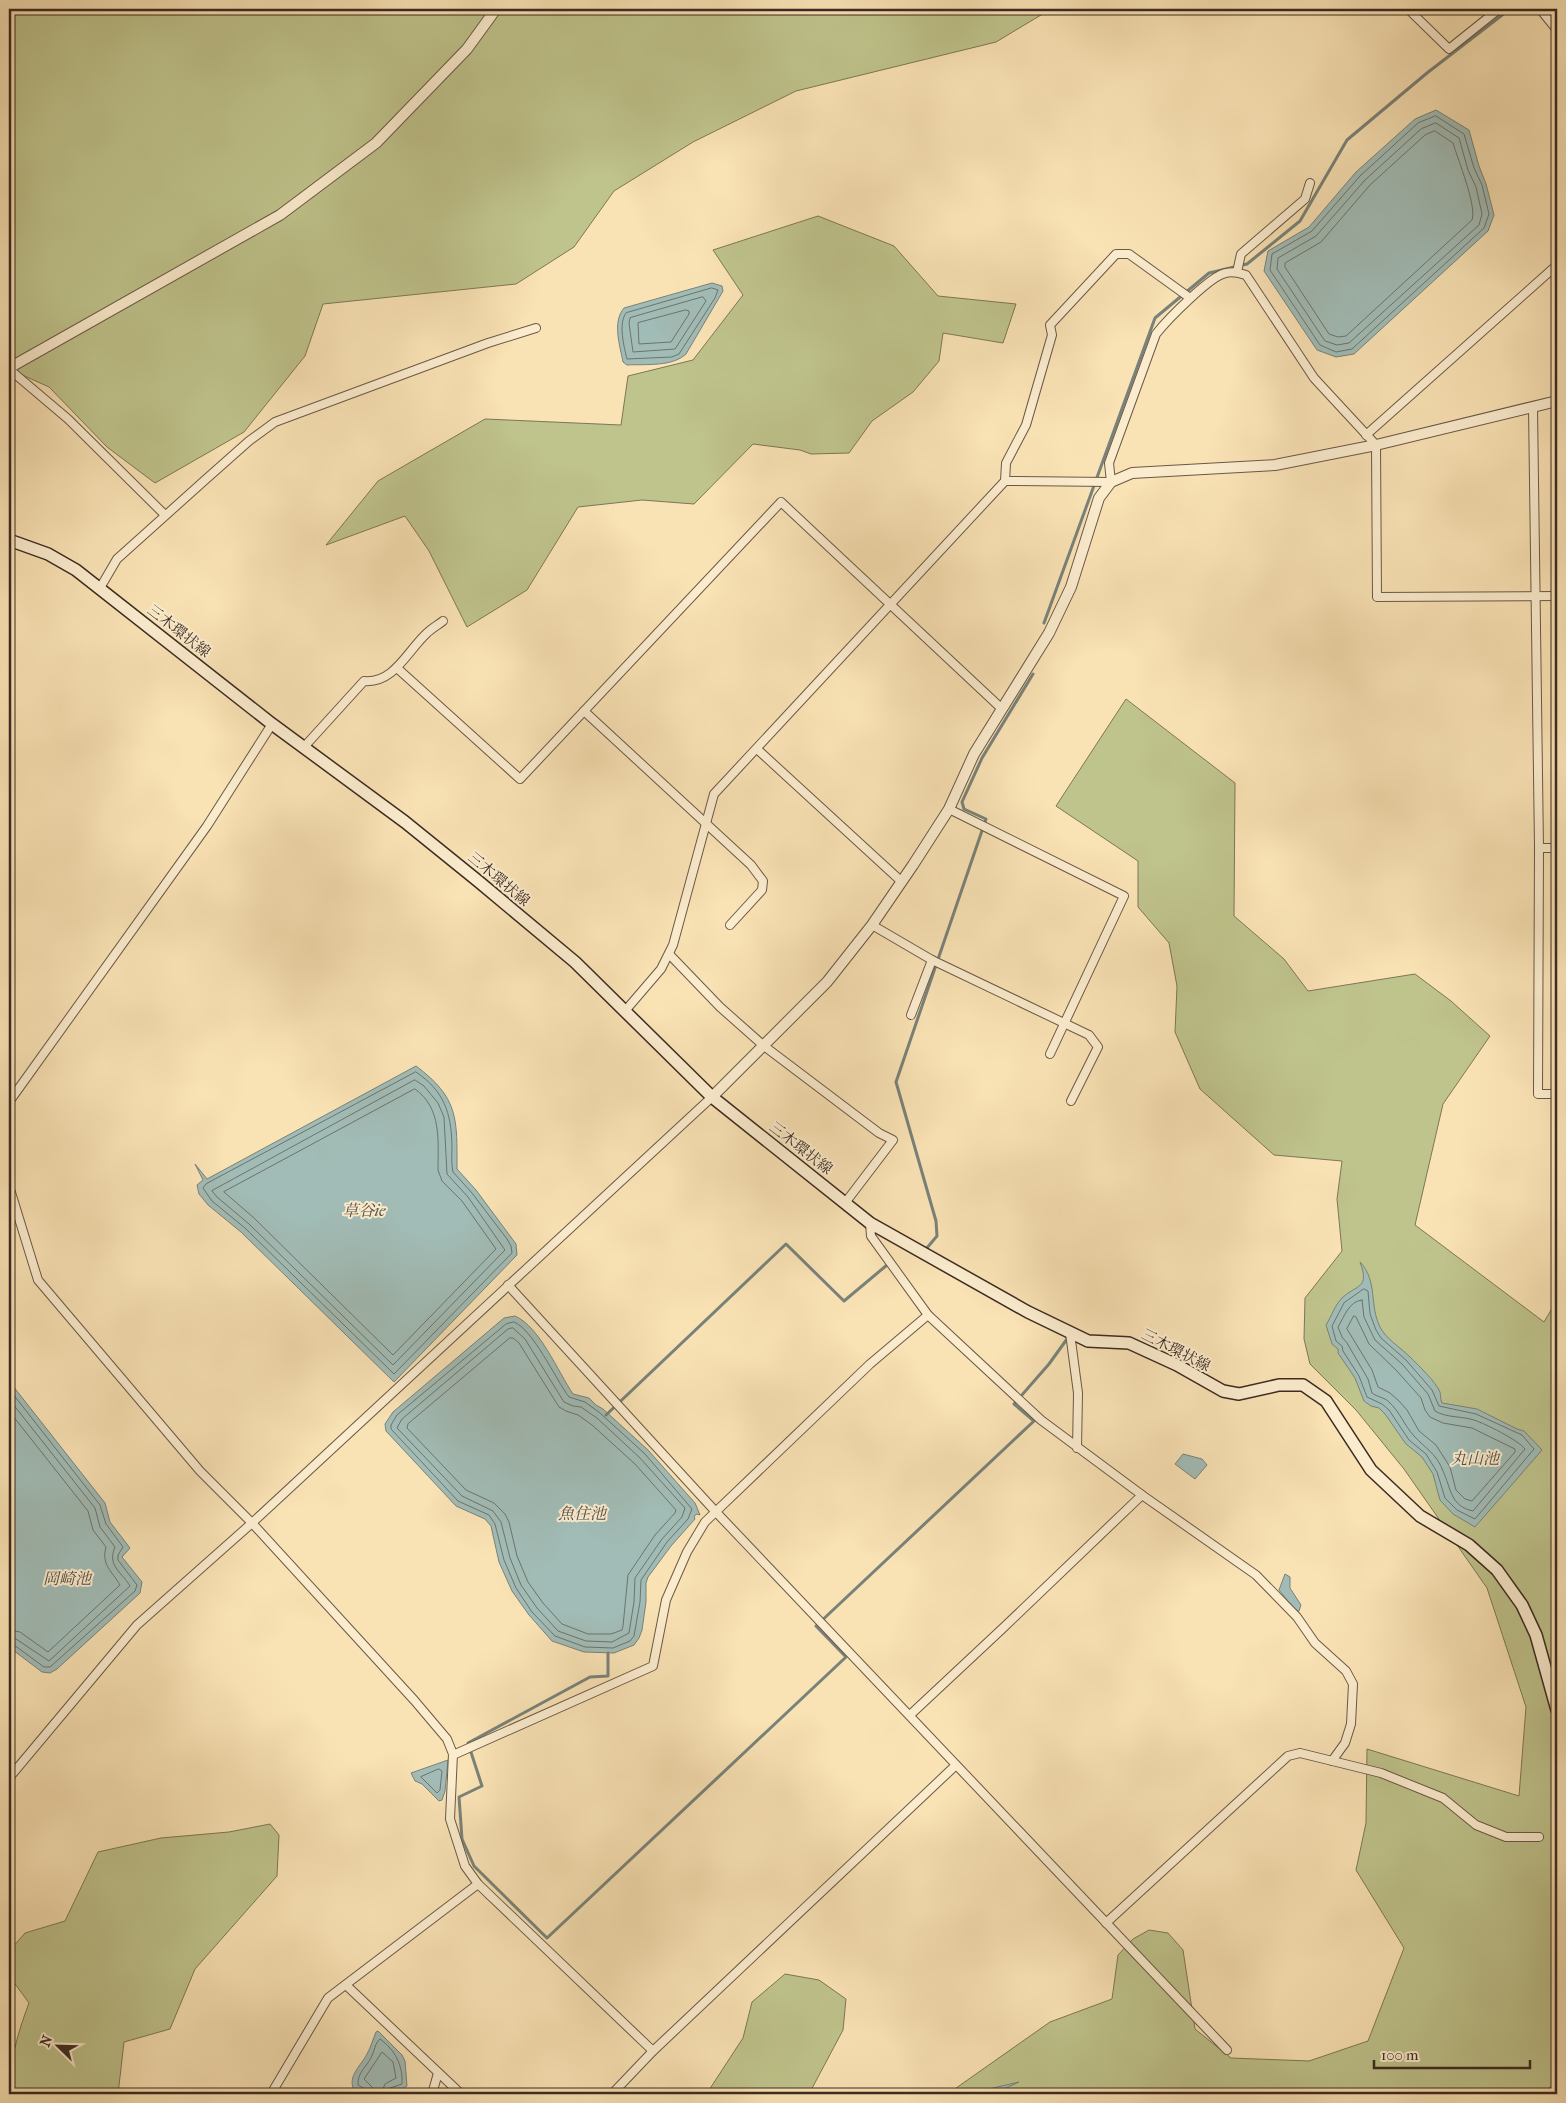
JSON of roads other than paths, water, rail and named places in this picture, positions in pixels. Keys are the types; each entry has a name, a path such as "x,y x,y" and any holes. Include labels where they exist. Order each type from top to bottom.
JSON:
{"main road":[{"name":"三木環状線","path":"9,540 48,554 76,570 272,724 405,822 575,962 712,1097 870,1223 1028,1312 1088,1341 1129,1343 1177,1365 1223,1391 1238,1394 1279,1385 1303,1386 1326,1401 1371,1470 1420,1516 1468,1545 1497,1570 1522,1605 1536,1635 1557,1710"}],"street":[{"path":"165,515 68,419 9,368 280,215 376,143 467,49 496,9"},
{"path":"1408,9 1449,49 1499,9"},
{"path":"1540,9 1557,30"},
{"path":"1237,272 1242,254 1305,199 1310,183"},
{"path":"625,1011 661,970 669,954 678,932 714,794 1005,481 1006,464 1026,425 1052,335 1050,325 1116,254 1129,254 1190,298"},
{"path":"1366,435 1557,265"},
{"path":"9,1778 137,1625 252,1523 712,1097 827,982 872,925 949,809 974,754 1049,633 1071,587 1099,498 1111,482 1109,463 1156,334 1190,298 1224,273 1237,272 1246,275 1314,378 1376,445 1377,597 1557,596"},
{"path":"100,588 117,559 249,441 275,422 488,343 536,328"},
{"path":"1005,481 1111,482 1132,473 1275,465 1376,445 1557,401"},
{"path":"1533,407 1539,848 1538,1094 1557,1094"},
{"path":"397,668 520,779 782,502 1001,708"},
{"path":"304,747 364,681 374,682 397,668 427,633 443,621"},
{"path":"584,711 706,826 751,865 763,881 762,890 730,926"},
{"path":"9,1102 207,826 272,724"},
{"path":"757,748 902,882"},
{"path":"949,809 1124,896 1050,1054"},
{"path":"1539,848 1557,848"},
{"path":"872,925 932,960 1089,1034 1098,1047 1071,1101"},
{"path":"669,954 720,1007 764,1046 879,1133 893,1140 846,1203"},
{"path":"911,1015 932,960"},
{"path":"9,1186 38,1280 200,1471 252,1523 414,1700 447,1739 452,1755 450,1819 466,1866 478,1884 653,2051"},
{"path":"870,1223 871,1236 928,1315 1041,1420 1142,1495 1256,1575 1297,1617 1315,1643 1346,1671 1353,1684 1351,1724 1345,1743 1332,1761"},
{"path":"508,1285 715,1511 910,1714 1227,2050"},
{"path":"452,1755 653,1666 666,1600 687,1552 705,1522 870,1364 928,1315"},
{"path":"1070,1333 1078,1393 1077,1448"},
{"path":"910,1714 1142,1495"},
{"path":"1106,1923 1288,1756 1300,1753 1381,1773 1443,1798 1476,1825 1506,1837 1538,1836"},
{"path":"612,2094 653,2051 956,1764"},
{"path":"271,2094 328,1998 478,1884"},
{"path":"346,1985 461,2094"},
{"path":"432,2094 438,2073"}],"water":[{"path":"1436,110 1469,130 1494,215 1488,231 1354,354 1336,357 1317,350 1264,271 1268,251 1309,227 1356,172 1415,119"},
{"path":"712,283 722,286 723,291 686,354 666,363 627,365 623,362 619,342 618,320 624,308"},
{"name":"草谷ie","path":"416,1066 441,1089 448,1099 453,1111 457,1136 457,1169 476,1190 516,1244 517,1255 394,1382 241,1232 208,1205 199,1194 197,1185 203,1180 195,1164 207,1179"},
{"name":"丸山池","path":"1360,1262 1366,1269 1369,1277 1380,1327 1389,1339 1431,1379 1440,1392 1442,1403 1477,1409 1524,1431 1542,1450 1475,1527 1453,1514 1440,1500 1433,1474 1422,1457 1406,1444 1379,1408 1371,1406 1364,1401 1355,1378 1338,1353 1338,1349 1332,1344 1326,1325 1342,1298 1363,1282 1364,1277"},
{"name":"魚住池","path":"515,1316 524,1322 540,1340 573,1394 589,1398 648,1450 695,1503 700,1515 694,1516 695,1519 671,1546 648,1577 642,1630 639,1638 634,1645 614,1653 584,1652 552,1641 529,1615 512,1591 499,1562 491,1526 485,1519 456,1506 386,1431 385,1424 393,1412 504,1318"},
{"name":"岡崎池","path":"9,1381 105,1503 110,1522 130,1548 122,1557 142,1582 140,1593 57,1669 50,1673 42,1672 9,1647"},
{"path":"1183,1454 1202,1459 1207,1465 1195,1479 1175,1464"},
{"path":"1285,1574 1290,1577 1290,1588 1301,1605 1299,1611 1296,1611 1279,1590"},
{"path":"448,1760 445,1791 442,1800 439,1801 422,1784 415,1781 411,1773"},
{"path":"378,2031 402,2055 405,2061 407,2086 395,2092 382,2094 354,2090 352,2085 353,2076 367,2054"},
{"path":"1019,2082 993,2094 980,2094 989,2089"}],"waterway":[{"path":"1044,623 1155,318 1209,273 1247,264 1300,221 1347,140 1427,73 1510,9"},
{"path":"926,1249 937,1236 936,1221 896,1082 986,819 964,809 962,802 982,758 1033,674"},
{"path":"606,1415 786,1244 844,1301 887,1265"},
{"path":"608,1653 608,1676 590,1677 468,1743 482,1786 459,1797 462,1839 474,1866 547,1938 846,1657 816,1626 1034,1421 1014,1404 1049,1364 1067,1339"}]}
